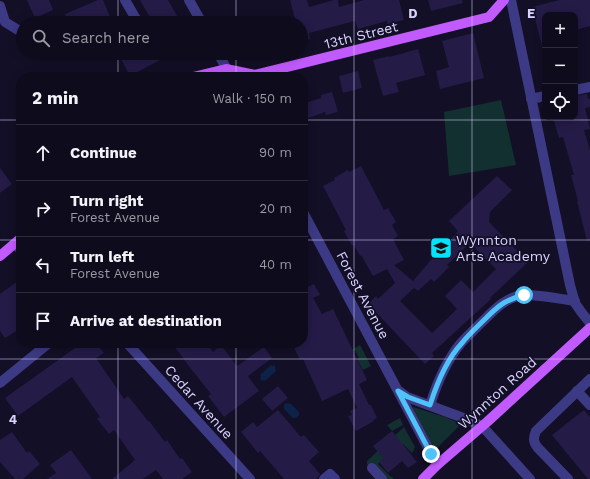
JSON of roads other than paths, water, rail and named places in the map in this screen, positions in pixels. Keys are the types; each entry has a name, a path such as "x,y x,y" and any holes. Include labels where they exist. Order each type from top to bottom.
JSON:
{"main road":[{"name":"13th Street","path":"268,72 489,17 504,0"},
{"path":"0,256 16,246"},
{"name":"Wynnton Road","path":"423,479 437,465 588,333"}],"street":[{"path":"125,0 134,16"},
{"path":"189,0 198,16"},
{"path":"511,0 570,285 575,301 590,323"},
{"path":"0,6 4,22 16,29"},
{"path":"222,60 228,72"},
{"path":"578,89 590,86"},
{"path":"531,99 542,97"},
{"name":"Forest Avenue","path":"308,221 437,465"},
{"path":"430,405 437,383 461,343 498,306 512,298 524,295 575,301"},
{"path":"0,383 43,348"},
{"name":"Cedar Avenue","path":"132,348 250,479"},
{"path":"567,479 538,448 534,443 533,437 536,431 590,379"},
{"path":"398,391 408,397 482,426 530,479"},
{"path":"577,391 590,405"},
{"path":"372,468 382,479"},
{"path":"324,479 330,474 334,479"}],"water":[{"path":"271,365 274,365 276,371 265,381 262,381 260,375"},
{"path":"286,403 291,404 299,412 299,415 296,418 293,418 284,409 284,405"}],"place":[{"name":"Wynnton Arts Academy","path":"441,248"}]}
